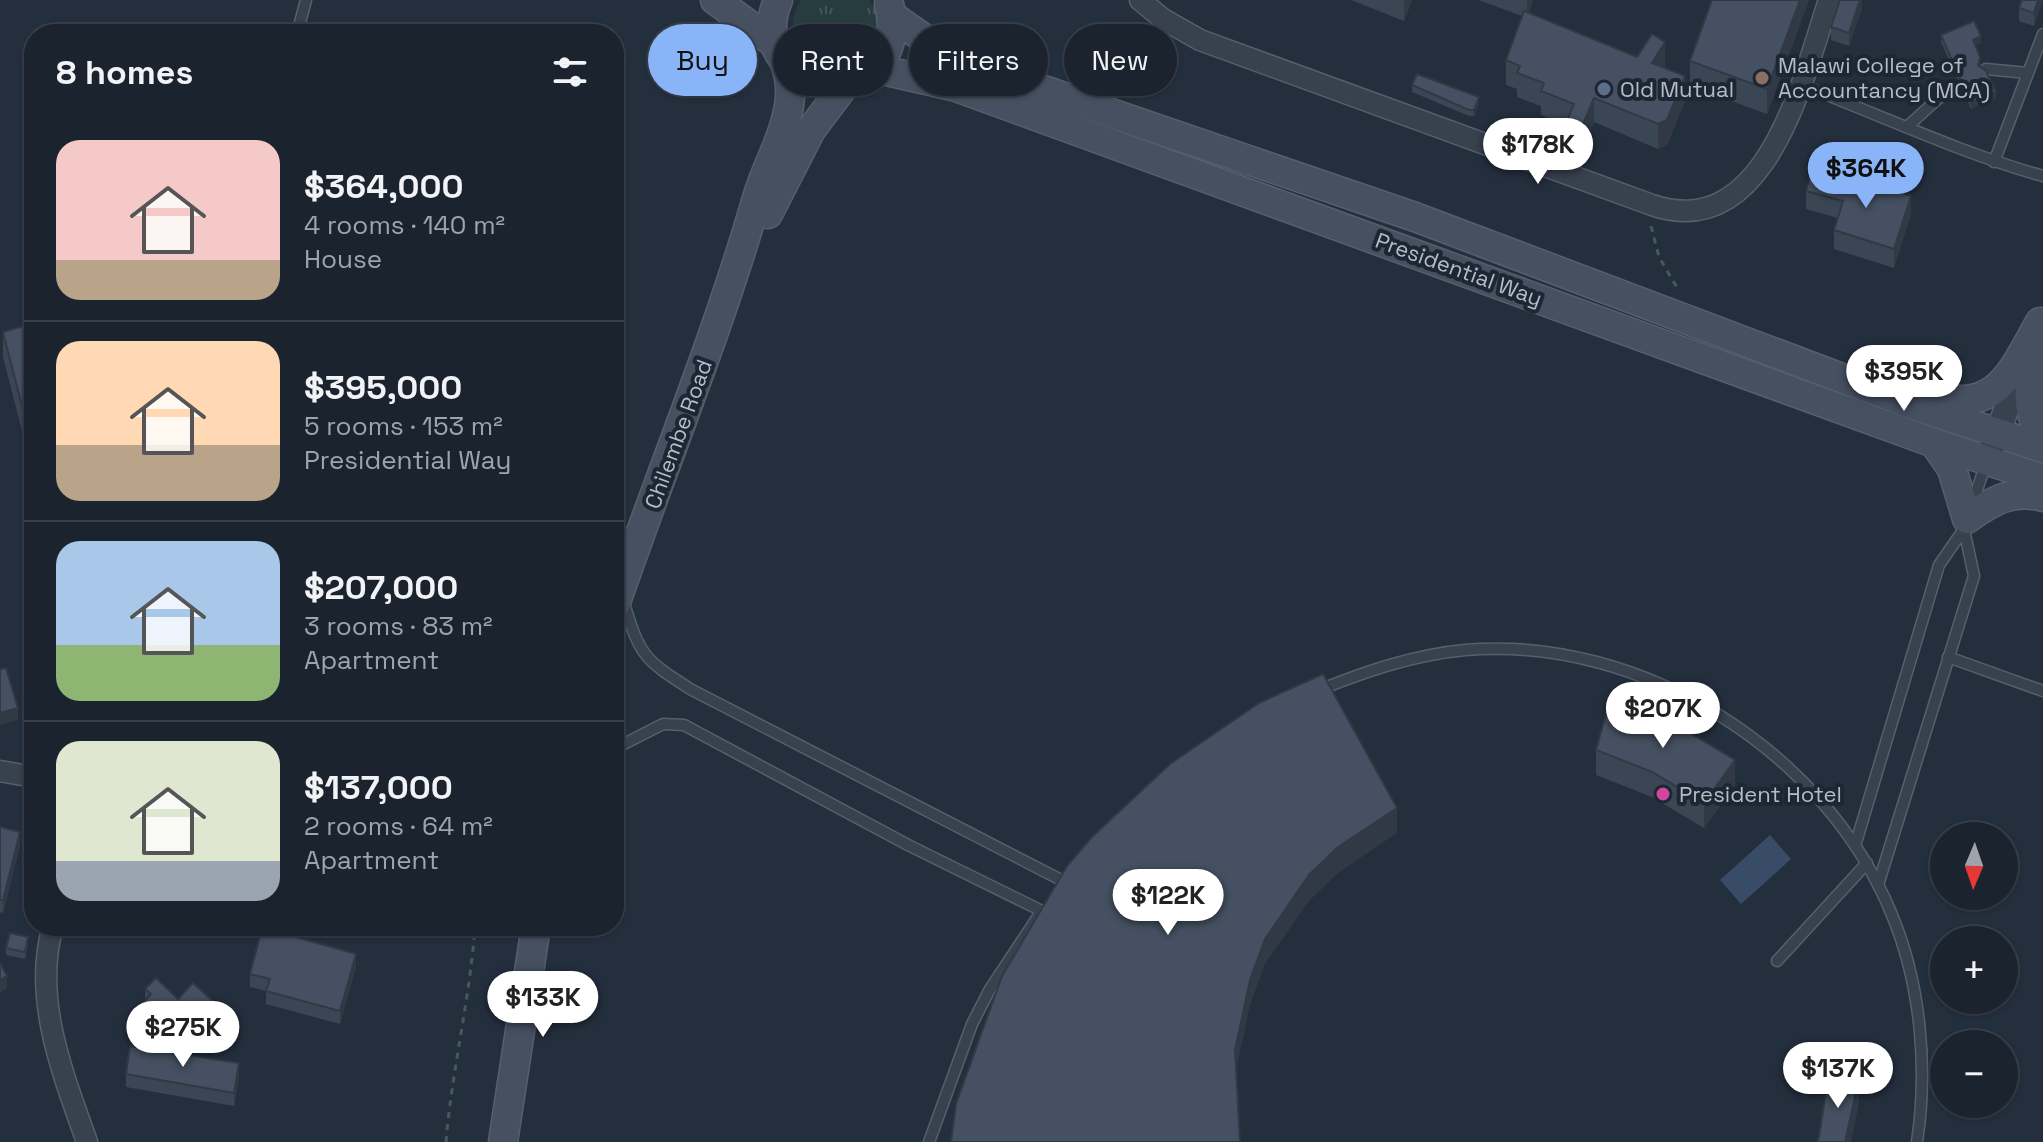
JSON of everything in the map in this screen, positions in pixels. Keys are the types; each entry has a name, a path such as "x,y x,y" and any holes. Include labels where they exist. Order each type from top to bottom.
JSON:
{"main road":[{"path":"715,0 773,46"},
{"path":"774,24 773,17 778,0"},
{"name":"Presidential Way","path":"889,8 936,47 1023,83 1415,217 1712,330 2043,448"},
{"name":"Presidential Way","path":"893,73 956,87 1934,443 2043,479"},
{"path":"742,260 758,195 782,134 790,96"},
{"path":"742,260 811,130 836,96"},
{"name":"Chilembe Road","path":"626,535 742,260"},
{"path":"1712,330 1805,349 1899,385 1961,402 1987,396 1998,388 2042,322"},
{"path":"2042,322 2029,386 2029,409 2043,437"},
{"path":"1934,443 1952,469 1965,524 1991,501 2010,494 2043,497"},
{"path":"503,1142 534,936"}],"street":[{"path":"1140,0 1163,19 1200,40 1652,205 1689,210 1736,193 1769,158 1801,85 1829,0"},
{"path":"1987,460 2042,322"},
{"path":"0,771 24,775"},
{"path":"51,936 46,969 48,1017 87,1142"}],"lane":[{"path":"300,24 306,0"},
{"path":"1994,162 2043,34"},
{"path":"1986,69 2028,73"},
{"path":"1801,85 1909,125 1994,162 2043,176"},
{"path":"1909,125 1951,87"},
{"path":"1855,846 1939,565 1965,524 1987,460"},
{"path":"1878,885 1974,576 1965,524"},
{"path":"624,615 638,648 651,664 692,690 1065,882"},
{"path":"1310,694 1377,667 1437,654 1514,651 1580,658 1656,682 1713,710 1782,762 1855,846 1878,885 1901,941 1917,1016 1924,1083 1917,1142"},
{"path":"1948,657 2043,691"},
{"path":"624,744 663,724 684,725 908,845 1042,911"},
{"path":"1777,961 1867,863"},
{"path":"1057,892 1073,872"},
{"path":"929,1142 972,1024 990,989 1049,901"}],"path":[{"path":"1652,205 1651,226 1659,257 1684,298 1678,317"},
{"path":"446,1142 451,1074 473,936"}],"green space":[{"path":"801,0 869,0 876,12 878,24 793,24"}],"water":[{"path":"1770,835 1791,859 1741,904 1720,880"}],"building":[{"path":"1712,0 1800,0 1767,89 1690,61"},
{"path":"1840,0 1860,0 1849,33 1831,27"},
{"path":"2022,0 2038,0 2034,13 2019,8"},
{"path":"1524,11 1637,57 1652,34 1665,42 1652,63 1685,76 1667,120 1658,124 1594,98 1581,129 1566,123 1574,104 1541,91 1544,83 1517,73 1520,66 1506,60"},
{"path":"1974,21 1981,36 1973,40 1980,57 1978,65 1986,71 1996,92 1971,103 1941,35"},
{"path":"1417,74 1479,97 1474,110 1412,85"},
{"path":"1810,177 1848,187 1851,177 1911,196 1894,249 1834,230 1843,201 1806,191"},
{"path":"24,326 24,414 3,332"},
{"path":"6,668 18,708 0,713 0,669"},
{"path":"1323,674 1397,808 1338,847 1309,875 1265,939 1250,980 1235,1050 1240,1142 951,1142 956,1104 1002,976 1067,866 1092,837 1170,764 1259,703"},
{"path":"1610,699 1675,724 1735,760 1704,803 1652,772 1596,750"},
{"path":"0,827 20,832 3,900 0,900"},
{"path":"10,933 28,937 25,952 6,948"},
{"path":"260,936 292,936 356,954 340,1011 266,991 270,979 250,974"},
{"path":"0,963 7,976 0,980"},
{"path":"156,978 178,999 193,983 215,1003 204,1014 199,1009 182,1028 160,1007 145,1023 134,1013 151,994 145,989"},
{"path":"130,1046 239,1063 234,1093 126,1074"},
{"path":"1828,1079 1859,1079 1845,1142 1817,1142"}],"place":[{"name":"Malawi College of Accountancy (MCA)","path":"1762,78"},
{"name":"Old Mutual","path":"1604,89"},
{"name":"President Hotel","path":"1663,794"}]}
